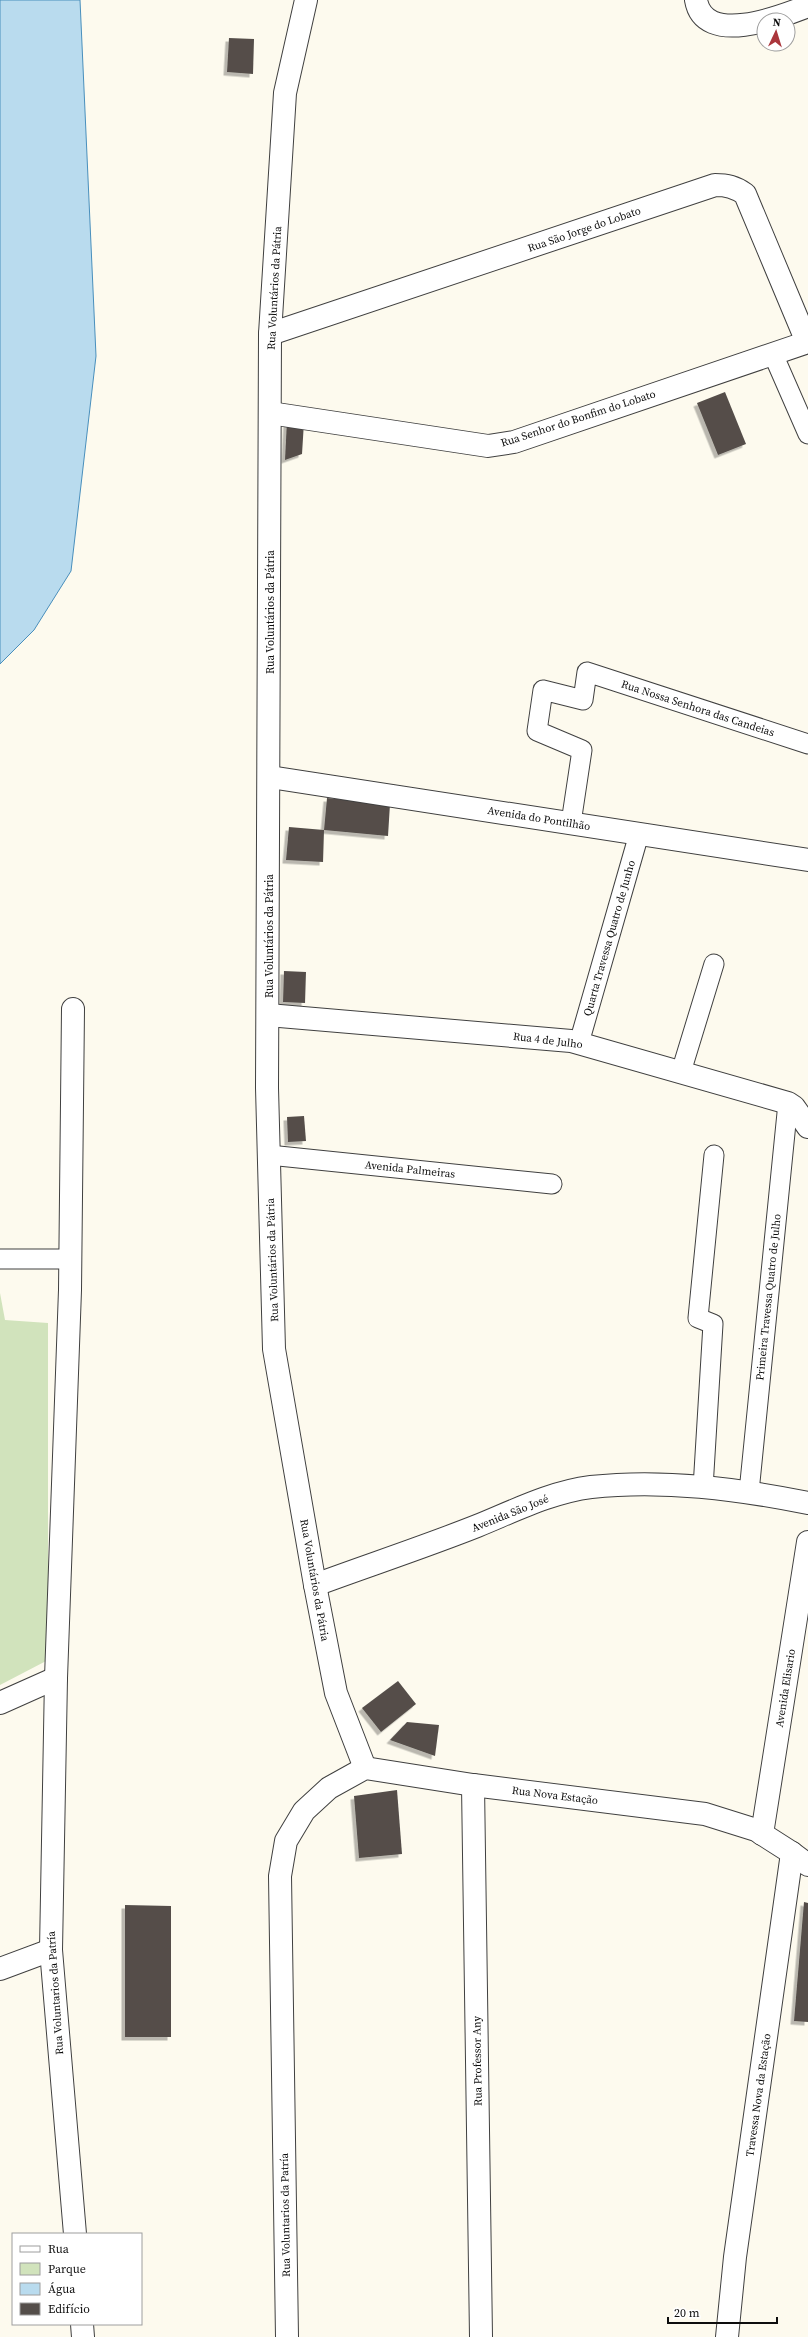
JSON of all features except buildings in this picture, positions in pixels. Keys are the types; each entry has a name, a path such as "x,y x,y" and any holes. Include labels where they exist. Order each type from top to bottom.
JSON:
{"street":[{"name":"Rua Voluntários da Pátria","path":"306,0 285,93 270,334 270,777 267,1088 274,1349 315,1585 336,1693 365,1768"},
{"path":"696,0 697,8 705,17 715,24 732,27 788,14 808,6"},
{"name":"Rua São Jorge do Lobato","path":"270,334 715,185 722,185 738,189 745,194 808,342"},
{"name":"Rua Senhor do Bonfim do Lobato","path":"270,413 476,446 488,446 514,442 808,342"},
{"name":"Avenida do Pontilhão","path":"270,777 808,860"},
{"path":"0,1703 56,1678 70,1259 73,1008"},
{"name":"Rua 4 de Julho","path":"268,1015 551,1038 579,1043 788,1103"},
{"path":"788,1103 794,1107 808,1127"},
{"name":"Avenida São José","path":"315,1585 476,1527 548,1497 591,1487 652,1485 703,1488 749,1492 808,1503"},
{"name":"Avenida Elisario","path":"762,1834 808,1542"},
{"name":"Rua Voluntarios da Patría","path":"56,1678 50,1950 75,2233"},
{"name":"Rua Voluntarios da Patría","path":"287,2337 280,1876 286,1841 304,1811 329,1788 365,1768"},
{"name":"Rua Nova Estação","path":"365,1768 473,1785 705,1814 762,1834 800,1859"},
{"name":"Rua Professor Any","path":"473,1785 481,2337"},
{"name":"Travessa Nova da Estação","path":"727,2337 735,2257 800,1859"},
{"path":"0,1969 50,1950"},
{"path":"82,2325 84,2337"}],"lane":[{"path":"773,354 808,434"},
{"name":"Rua Nossa Senhora das Candeias","path":"571,823 582,750 537,731 543,690 583,700 587,672 808,744"},
{"name":"Quarta Travessa Quatro de Junho","path":"579,1043 639,834"},
{"path":"680,1072 714,964"},
{"name":"Primeira Travessa Quatro de Julho","path":"749,1492 788,1103"},
{"name":"Avenida Palmeiras","path":"268,1155 552,1184"},
{"path":"703,1488 712,1324 698,1318 714,1155"},
{"path":"0,1259 70,1259"}],"green space":[{"path":"0,1293 5,1320 48,1323 48,1660 0,1685"}],"water":[{"path":"0,0 80,0 96,356 71,571 34,630 0,664"}]}
